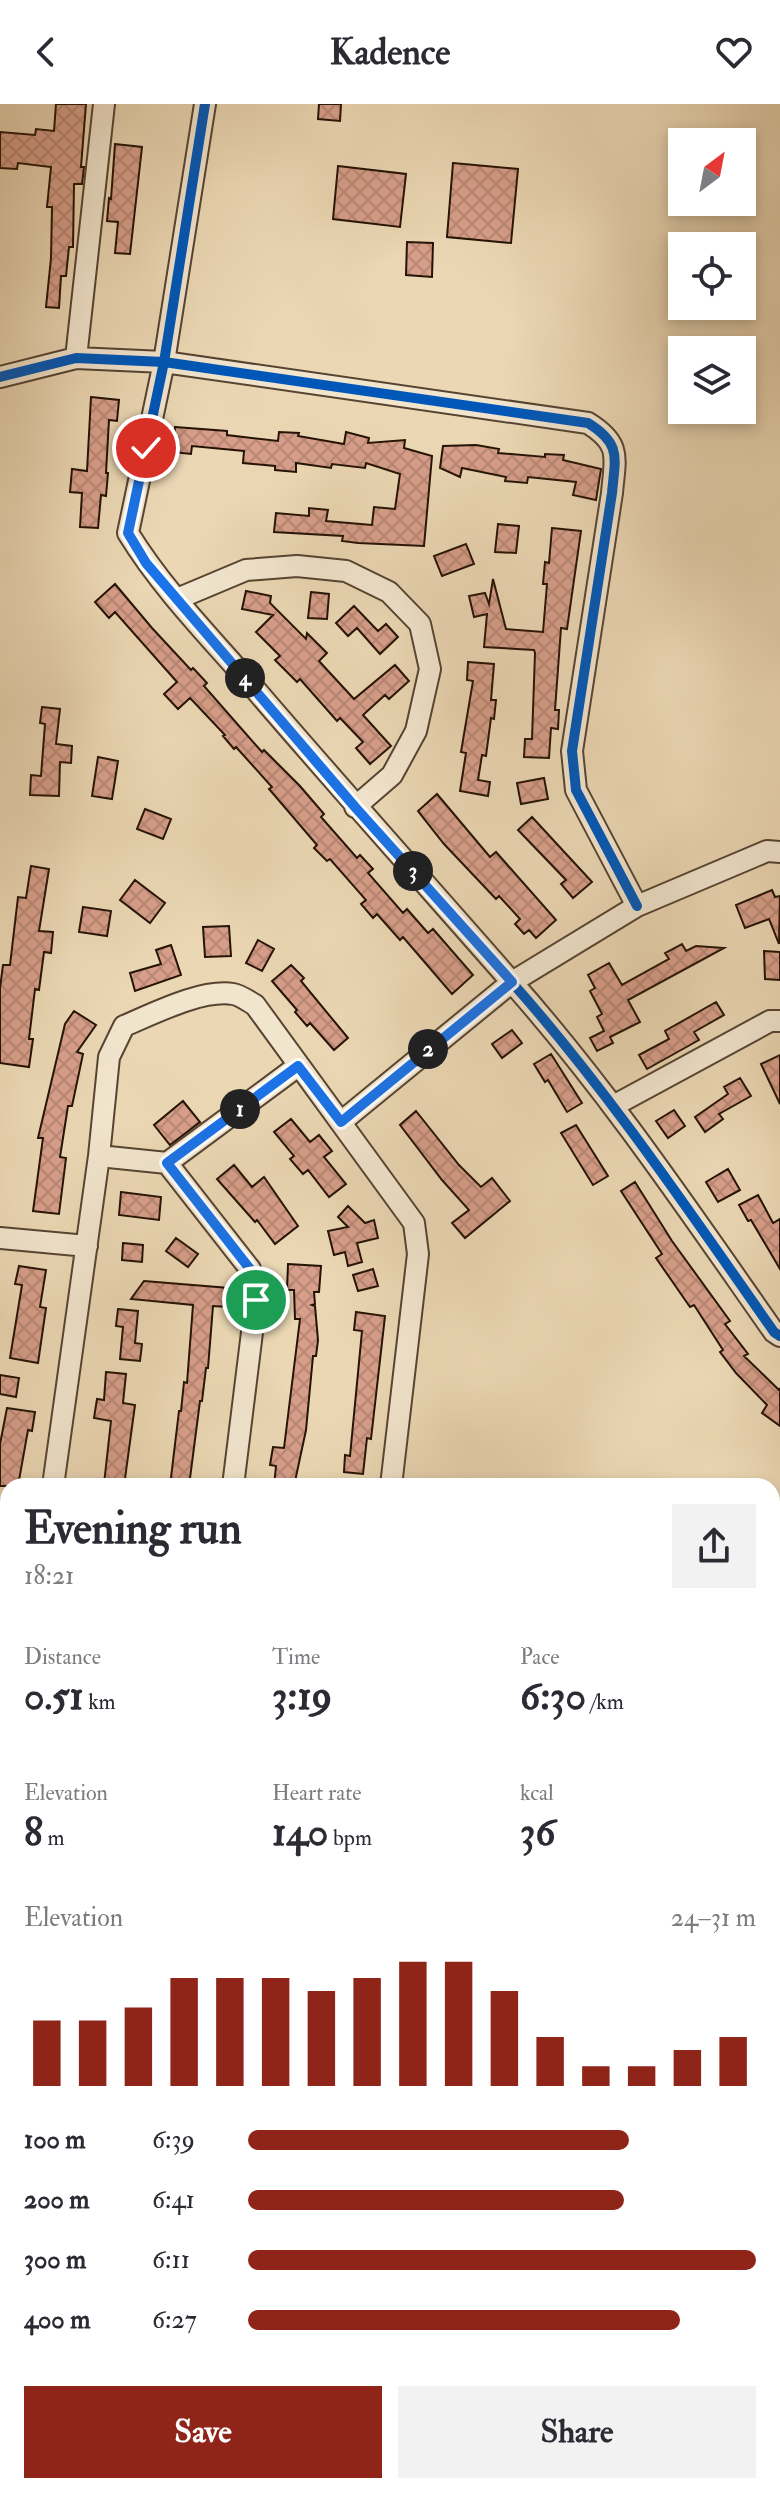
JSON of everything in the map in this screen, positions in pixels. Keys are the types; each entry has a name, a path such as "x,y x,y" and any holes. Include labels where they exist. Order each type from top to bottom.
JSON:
{"street":[{"path":"76,358 104,104"},
{"path":"205,104 164,362 128,533 146,563 355,807 512,982 615,1105 774,1332 780,1336"},
{"path":"0,377 76,358 164,362 588,423 605,433 615,451 612,493 572,751 576,790 637,906"},
{"path":"177,599 246,570 309,567 346,571 389,592 420,624 430,669 416,731 392,775 355,807"},
{"path":"341,1122 512,982 637,906 767,851 780,852"},
{"path":"54,1478 99,1156 109,1057 124,1026 170,1006 218,994 236,994 255,1005 414,1223 418,1254 392,1478"},
{"path":"615,1105 770,1021 780,1021"},
{"path":"99,1156 167,1163 298,1066"},
{"path":"167,1163 250,1269 256,1300 234,1478"},
{"path":"0,1238 87,1246"}],"building":[{"path":"56,104 86,104 82,184 74,184 73,247 69,247 66,276 61,276 59,308 46,307 51,258 52,207 47,207 51,167 18,163 17,169 0,168 0,132 35,135 36,129 54,131"},
{"path":"319,104 341,104 340,121 318,119"},
{"path":"115,144 142,147 130,254 115,253 118,222 107,221"},
{"path":"453,163 518,169 511,243 447,237"},
{"path":"338,166 406,174 400,227 333,219"},
{"path":"407,242 433,243 432,277 406,275"},
{"path":"91,397 119,400 117,421 109,420 106,496 101,495 98,528 80,527 82,493 70,492 72,469 87,471"},
{"path":"175,427 227,431 227,435 278,441 279,432 299,433 298,436 344,444 346,432 369,438 368,443 405,440 404,448 432,456 424,546 358,543 342,541 343,536 274,532 276,513 309,516 309,508 328,510 326,521 372,525 374,507 395,509 400,474 366,463 365,468 332,464 331,468 296,463 296,472 275,470 275,466 243,463 244,451 192,446 191,454 173,452"},
{"path":"476,445 499,449 498,453 545,457 545,454 564,455 563,460 601,469 596,500 573,495 576,482 528,477 527,483 505,481 506,477 462,468 460,477 440,468 443,446"},
{"path":"498,524 519,526 516,553 495,552"},
{"path":"552,528 581,531 567,629 561,628 555,710 559,710 558,729 551,728 549,758 524,757 525,739 532,739 534,650 484,647 487,614 474,617 469,596 485,593 489,604 493,579 506,629 543,632 547,584 543,584 545,562 549,563"},
{"path":"466,544 474,564 442,576 434,556"},
{"path":"115,584 191,670 193,668 207,683 204,686 262,752 264,750 300,786 324,814 321,817 357,858 360,855 373,869 368,873 403,913 407,909 428,933 433,929 473,975 452,994 403,937 400,940 377,914 373,918 361,904 366,900 330,859 327,861 314,848 317,845 269,789 272,787 190,698 178,709 164,694 177,682 115,612 109,618 95,602"},
{"path":"246,591 271,596 270,603 306,639 307,633 327,653 319,661 354,699 395,665 409,681 389,699 385,695 363,715 391,746 370,764 356,748 363,742 340,718 337,721 300,679 297,682 275,660 280,656 256,632 273,615 242,609"},
{"path":"311,592 329,594 327,619 308,618"},
{"path":"354,606 378,631 386,624 398,637 380,654 357,628 348,636 336,623"},
{"path":"468,662 494,664 491,700 496,700 494,719 491,718 486,756 482,755 478,780 490,782 488,796 460,791 466,753 461,752 473,681 467,680"},
{"path":"42,707 60,709 56,744 72,746 71,763 60,762 59,796 30,795 31,775 41,776 45,724 40,723"},
{"path":"98,757 118,761 112,799 92,796"},
{"path":"544,778 548,799 521,804 517,783"},
{"path":"437,794 490,857 496,852 556,920 536,938 529,930 524,934 515,924 520,919 499,896 496,899 444,844 418,811"},
{"path":"145,809 171,819 163,839 137,829"},
{"path":"532,817 592,882 573,898 561,884 566,880 518,830"},
{"path":"31,866 49,869 39,931 53,932 51,953 44,952 39,990 35,989 29,1067 0,1063 0,988 3,965 10,965 18,897 26,898"},
{"path":"135,880 165,903 150,923 120,900"},
{"path":"772,890 775,897 780,896 779,944 769,919 745,928 736,905"},
{"path":"83,907 111,911 107,936 79,932"},
{"path":"229,926 231,956 205,957 203,927"},
{"path":"258,940 274,949 262,971 246,963"},
{"path":"682,944 686,951 696,946 724,948 628,1000 640,1022 610,1037 613,1043 597,1051 590,1038 604,1031 597,1017 602,1014 590,991 595,988 588,975 609,963 622,985 669,959 665,953"},
{"path":"171,945 181,975 135,991 130,973 161,964 156,950"},
{"path":"764,951 780,952 780,980 765,979"},
{"path":"291,965 348,1038 334,1050 310,1023 307,1026 272,981"},
{"path":"716,1002 724,1015 694,1032 699,1040 647,1069 639,1055 669,1039 665,1031"},
{"path":"74,1011 96,1025 77,1052 83,1054 72,1106 68,1106 60,1157 66,1158 59,1214 33,1211 43,1138 38,1138 65,1024"},
{"path":"512,1030 522,1043 502,1058 492,1044"},
{"path":"551,1054 582,1103 567,1112 548,1080 545,1082 534,1064"},
{"path":"780,1055 780,1104 761,1064"},
{"path":"740,1078 751,1096 719,1114 723,1119 705,1132 695,1117 728,1094 724,1087"},
{"path":"183,1101 200,1122 170,1145 154,1125"},
{"path":"674,1110 685,1126 668,1138 656,1121"},
{"path":"416,1111 459,1165 481,1187 492,1178 510,1201 465,1238 452,1223 469,1210 400,1125"},
{"path":"291,1119 310,1142 319,1135 332,1151 324,1157 346,1184 329,1197 308,1170 303,1174 290,1159 294,1156 274,1132"},
{"path":"576,1125 608,1176 593,1185 561,1133"},
{"path":"234,1165 252,1187 264,1177 298,1226 275,1244 257,1220 255,1222 217,1179"},
{"path":"728,1169 740,1190 718,1202 706,1182"},
{"path":"635,1182 672,1241 730,1321 725,1324 748,1354 744,1356 780,1388 780,1426 762,1413 767,1405 720,1352 723,1350 694,1305 690,1307 656,1258 662,1254 621,1191"},
{"path":"121,1192 161,1197 159,1220 119,1215"},
{"path":"758,1195 773,1223 780,1219 780,1269 739,1205"},
{"path":"348,1206 365,1223 374,1220 378,1238 357,1243 362,1262 348,1266 345,1252 334,1255 328,1231 348,1227 338,1217"},
{"path":"176,1238 198,1254 188,1267 166,1251"},
{"path":"123,1243 143,1245 142,1262 122,1260"},
{"path":"288,1264 321,1266 319,1292 314,1292 315,1304 312,1305 315,1306 318,1340 316,1356 313,1356 306,1430 296,1478 275,1478 276,1466 270,1465 273,1447 284,1448 300,1319 295,1319 294,1290 287,1290"},
{"path":"19,1266 46,1270 40,1307 46,1308 38,1363 10,1358 22,1285 15,1284"},
{"path":"373,1269 378,1286 358,1291 353,1275"},
{"path":"144,1281 229,1288 228,1307 213,1306 208,1368 200,1401 190,1478 171,1478 179,1411 184,1382 187,1383 193,1305 131,1299"},
{"path":"118,1309 138,1311 135,1343 142,1344 140,1361 120,1359 123,1327 116,1326"},
{"path":"356,1312 385,1316 371,1439 367,1438 363,1474 344,1472 345,1455 350,1456 362,1331 354,1330"},
{"path":"106,1372 126,1374 123,1403 135,1405 125,1478 105,1478 111,1421 94,1418 97,1399 104,1400"},
{"path":"0,1375 19,1378 16,1397 0,1394"},
{"path":"7,1408 35,1412 32,1431 28,1430 19,1478 0,1478 0,1444"}],"cycle path":[{"path":"205,104 164,362 128,533 188,613 580,1064 646,1151 774,1332 780,1336"},
{"path":"0,377 76,358 164,362 588,423 599,431 611,445 615,461 572,751 576,790 637,906"}],"route":[{"path":"146,448 128,533 146,563 355,807 512,982 341,1122 298,1066 167,1163 250,1269 256,1300"}]}
